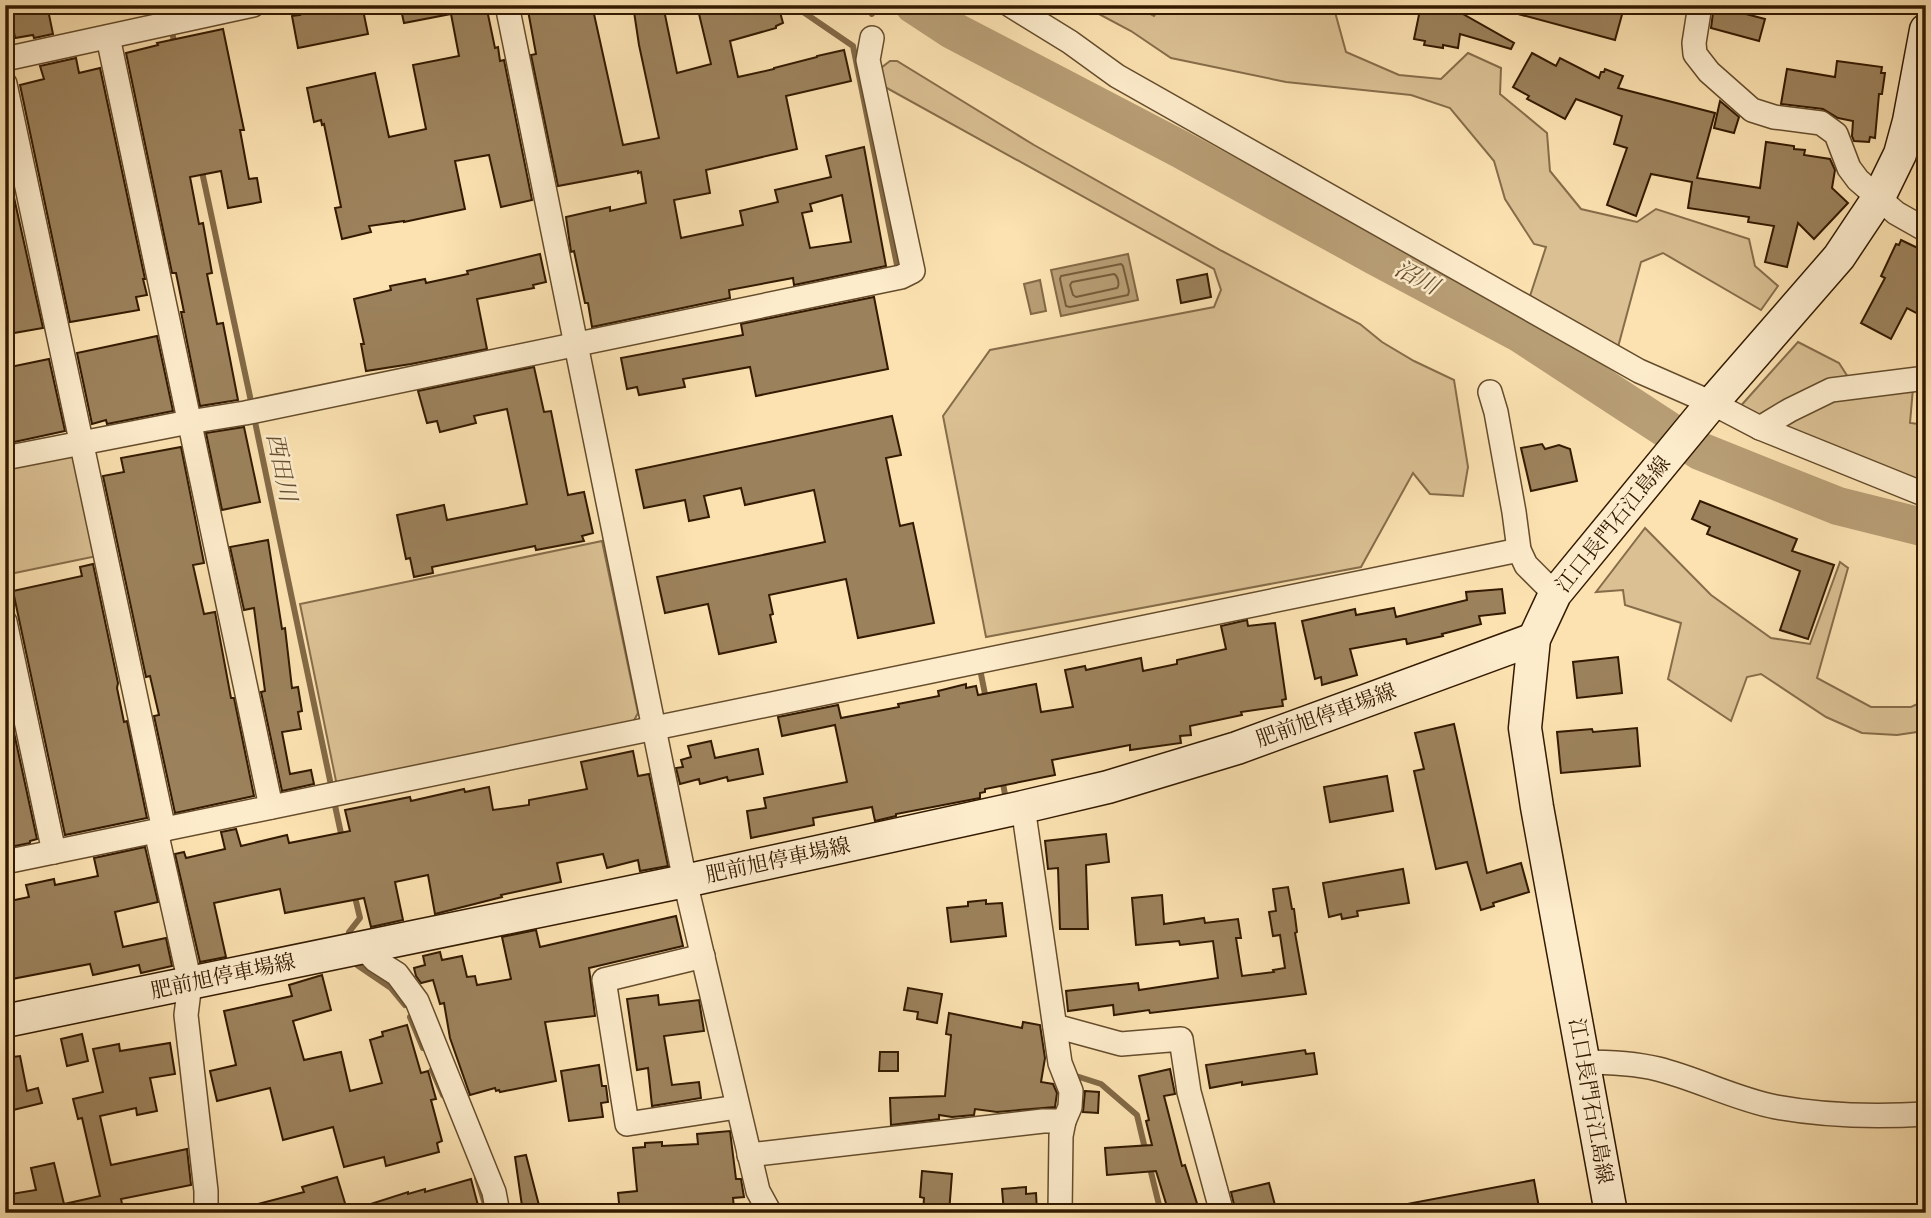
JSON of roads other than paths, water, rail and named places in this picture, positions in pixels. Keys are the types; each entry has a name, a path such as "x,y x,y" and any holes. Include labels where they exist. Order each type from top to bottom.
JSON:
{"main road":[{"name":"江口長門石江島線","path":"1611,1213 1525,728 1534,639 1555,594 1712,403 1839,257 1879,197 1900,154 1926,30"},
{"name":"肥前旭停車場線","path":"5,1021 685,881 1108,787 1237,748 1534,639"}],"street":[{"path":"5,59 254,5"},
{"path":"507,5 685,881 758,1191 770,1213"},
{"path":"1010,5 1070,42 1117,76 1639,371 1712,403 1760,428 1926,495"},
{"path":"1700,5 1694,43 1695,54 1709,72 1752,110 1774,117 1821,123 1836,134 1849,168 1858,180 1896,213 1926,230"},
{"path":"108,37 271,807"},
{"path":"5,458 252,411 901,277 913,271 868,60 872,38"},
{"path":"5,84 82,443 190,983 186,1015 206,1191 206,1213"},
{"path":"1760,428 1831,390 1926,378"},
{"path":"1490,392 1499,425 1519,550 1526,565 1555,594"},
{"path":"5,862 1519,550"},
{"path":"5,621 54,852"},
{"path":"1023,807 1060,1063 1071,1091 1070,1107 1061,1136 1060,1213"},
{"path":"362,946 375,960 397,974 417,1001 494,1192 498,1213"},
{"path":"703,956 604,980 627,1124 737,1107"},
{"path":"1055,1026 1121,1044 1181,1039 1189,1092 1222,1213"},
{"path":"1583,1062 1620,1062 1658,1069 1776,1107 1864,1116 1926,1114"},
{"path":"750,1155 1044,1121 1064,1121"}],"water":[{"path":"1128,254 1138,300 1061,316 1051,270"},
{"path":"1040,280 1046,311 1031,314 1024,284"}],"waterway":[{"name":"西田川","path":"167,5 175,47"},
{"path":"793,5 853,46 897,265"},
{"path":"872,14 873,5"},
{"name":"沼川","path":"914,5 952,30 1180,149 1521,334 1700,451 1838,506 1926,528"},
{"name":"西田川","path":"201,167 252,406"},
{"name":"西田川","path":"254,417 332,790"},
{"path":"981,674 986,699"},
{"path":"1002,778 1006,800"},
{"name":"西田川","path":"334,801 342,838"},
{"name":"西田川","path":"349,932 360,918 354,893"},
{"path":"357,965 391,988 405,1005"},
{"path":"410,1017 423,1048"},
{"path":"432,1070 443,1095"},
{"path":"1072,1073 1101,1084 1137,1115 1146,1153"},
{"path":"1149,1164 1161,1213"},
{"path":"477,1178 487,1211"}]}
